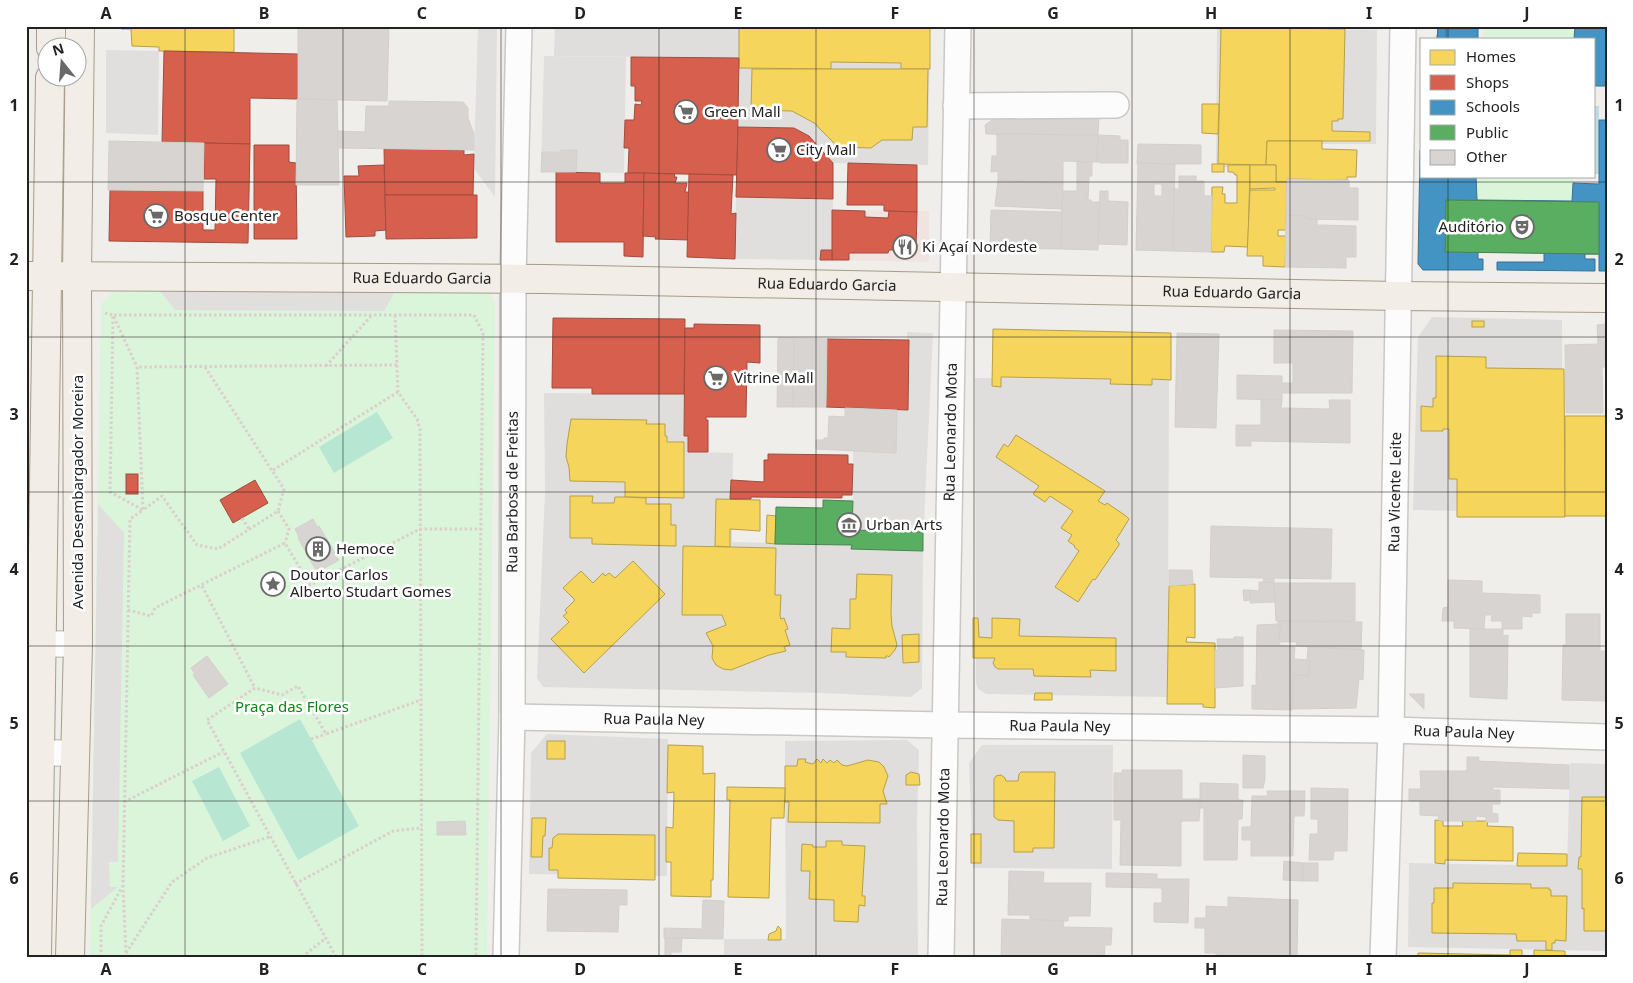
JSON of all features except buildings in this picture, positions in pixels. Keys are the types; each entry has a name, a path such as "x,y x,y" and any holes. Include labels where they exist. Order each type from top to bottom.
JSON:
{"main road":[{"name":"Avenida Desembargador Moreira","path":"70,957 78,644 77,276 80,26"},
{"path":"37,957 34,744 36,276 49,88"},
{"name":"Rua Eduardo Garcia","path":"36,276 513,279 1397,296 1607,298"}],"street":[{"name":"Rua Barbosa de Freitas","path":"506,957 512,717 513,279 519,26"},
{"name":"Rua Leonardo Mota","path":"941,957 958,26"},
{"name":"Rua Vicente Leite","path":"1383,957 1391,730 1403,26"},
{"path":"956,106 1116,105"},
{"path":"34,650 78,644"},
{"name":"Rua Paula Ney","path":"512,717 945,725 1391,730 1607,736"},
{"path":"34,744 76,753"}],"path":[{"path":"102,313 113,315 474,315 483,333 476,957"},
{"path":"113,315 137,367 143,510"},
{"path":"113,315 110,492 143,510"},
{"path":"326,366 373,315"},
{"path":"395,315 398,392 417,419 420,429 422,957"},
{"path":"137,367 397,365"},
{"path":"126,955 123,886 130,519 162,496 197,545 218,550 278,511 284,490 273,470 205,367"},
{"path":"273,470 398,392"},
{"path":"365,413 368,417"},
{"path":"128,610 151,616 155,608 285,543 289,529 278,511"},
{"path":"242,518 249,530"},
{"path":"285,543 310,585 420,529 481,529"},
{"path":"202,586 256,688 282,695 298,686 326,734"},
{"path":"256,688 206,720 336,957"},
{"path":"311,739 421,700"},
{"path":"124,802 224,752"},
{"path":"295,884 393,831 422,828"},
{"path":"126,955 172,882 207,858 270,837"},
{"path":"101,957 102,926 123,886"},
{"path":"302,957 326,938"}],"shaded area":[{"path":"478,26 497,26 495,197 464,155 474,154"},
{"path":"555,26 930,26 928,165 833,163 809,136 794,128 738,127 738,58 554,56"},
{"path":"1217,29 1377,30 1376,144 1267,144 1267,168 1216,167"},
{"path":"106,50 159,51 158,135 106,133"},
{"path":"544,56 626,57 624,173 541,172"},
{"path":"736,197 833,199 832,260 735,259"},
{"path":"832,210 929,211 929,262 832,260"},
{"path":"396,290 384,311 175,310 160,291"},
{"path":"1432,317 1562,320 1563,513 1413,510 1418,337"},
{"path":"907,332 933,333 923,544 853,544 853,448 896,410 908,410"},
{"path":"975,378 1169,379 1167,697 986,694 978,689 976,683"},
{"path":"544,393 684,394 684,436 688,436 688,452 733,453 732,542 923,544 922,688 911,697 820,693 543,687 537,678 545,492"},
{"path":"98,504 124,533 118,862 109,862 110,887 118,887 91,909"},
{"path":"547,734 668,739 667,876 529,874 531,753"},
{"path":"907,740 919,750 917,821 918,957 724,957 724,939 786,939 785,741"},
{"path":"982,745 1113,745 1112,869 973,868 969,763"},
{"path":"1570,763 1607,764 1607,951 1408,947 1409,863 1567,866"}],"green space":[{"path":"1483,26 1575,26 1575,38 1483,38"},
{"path":"1476,178 1573,178 1572,201 1477,200"},
{"name":"Praça das Flores","path":"488,289 495,303 487,957 90,957 101,304 113,292 160,291 175,310 383,311 396,290"},
{"path":"377,412 393,438 334,473 319,447"},
{"path":"300,719 359,826 298,860 240,753"},
{"path":"219,767 250,826 223,841 192,781"}],"water":[{"path":"1596,106 1599,106 1599,174 1596,174"}],"place":[{"name":"Green Mall","path":"686,112"},
{"name":"City Mall","path":"779,150"},
{"name":"Bosque Center","path":"156,216"},
{"name":"Auditório","path":"1522,227"},
{"name":"Ki Açaí Nordeste","path":"905,247"},
{"name":"Vitrine Mall","path":"716,378"},
{"name":"Urban Arts","path":"849,525"},
{"name":"Hemoce","path":"318,549"},
{"name":"Doutor Carlos Alberto Studart Gomes","path":"273,584"}]}
